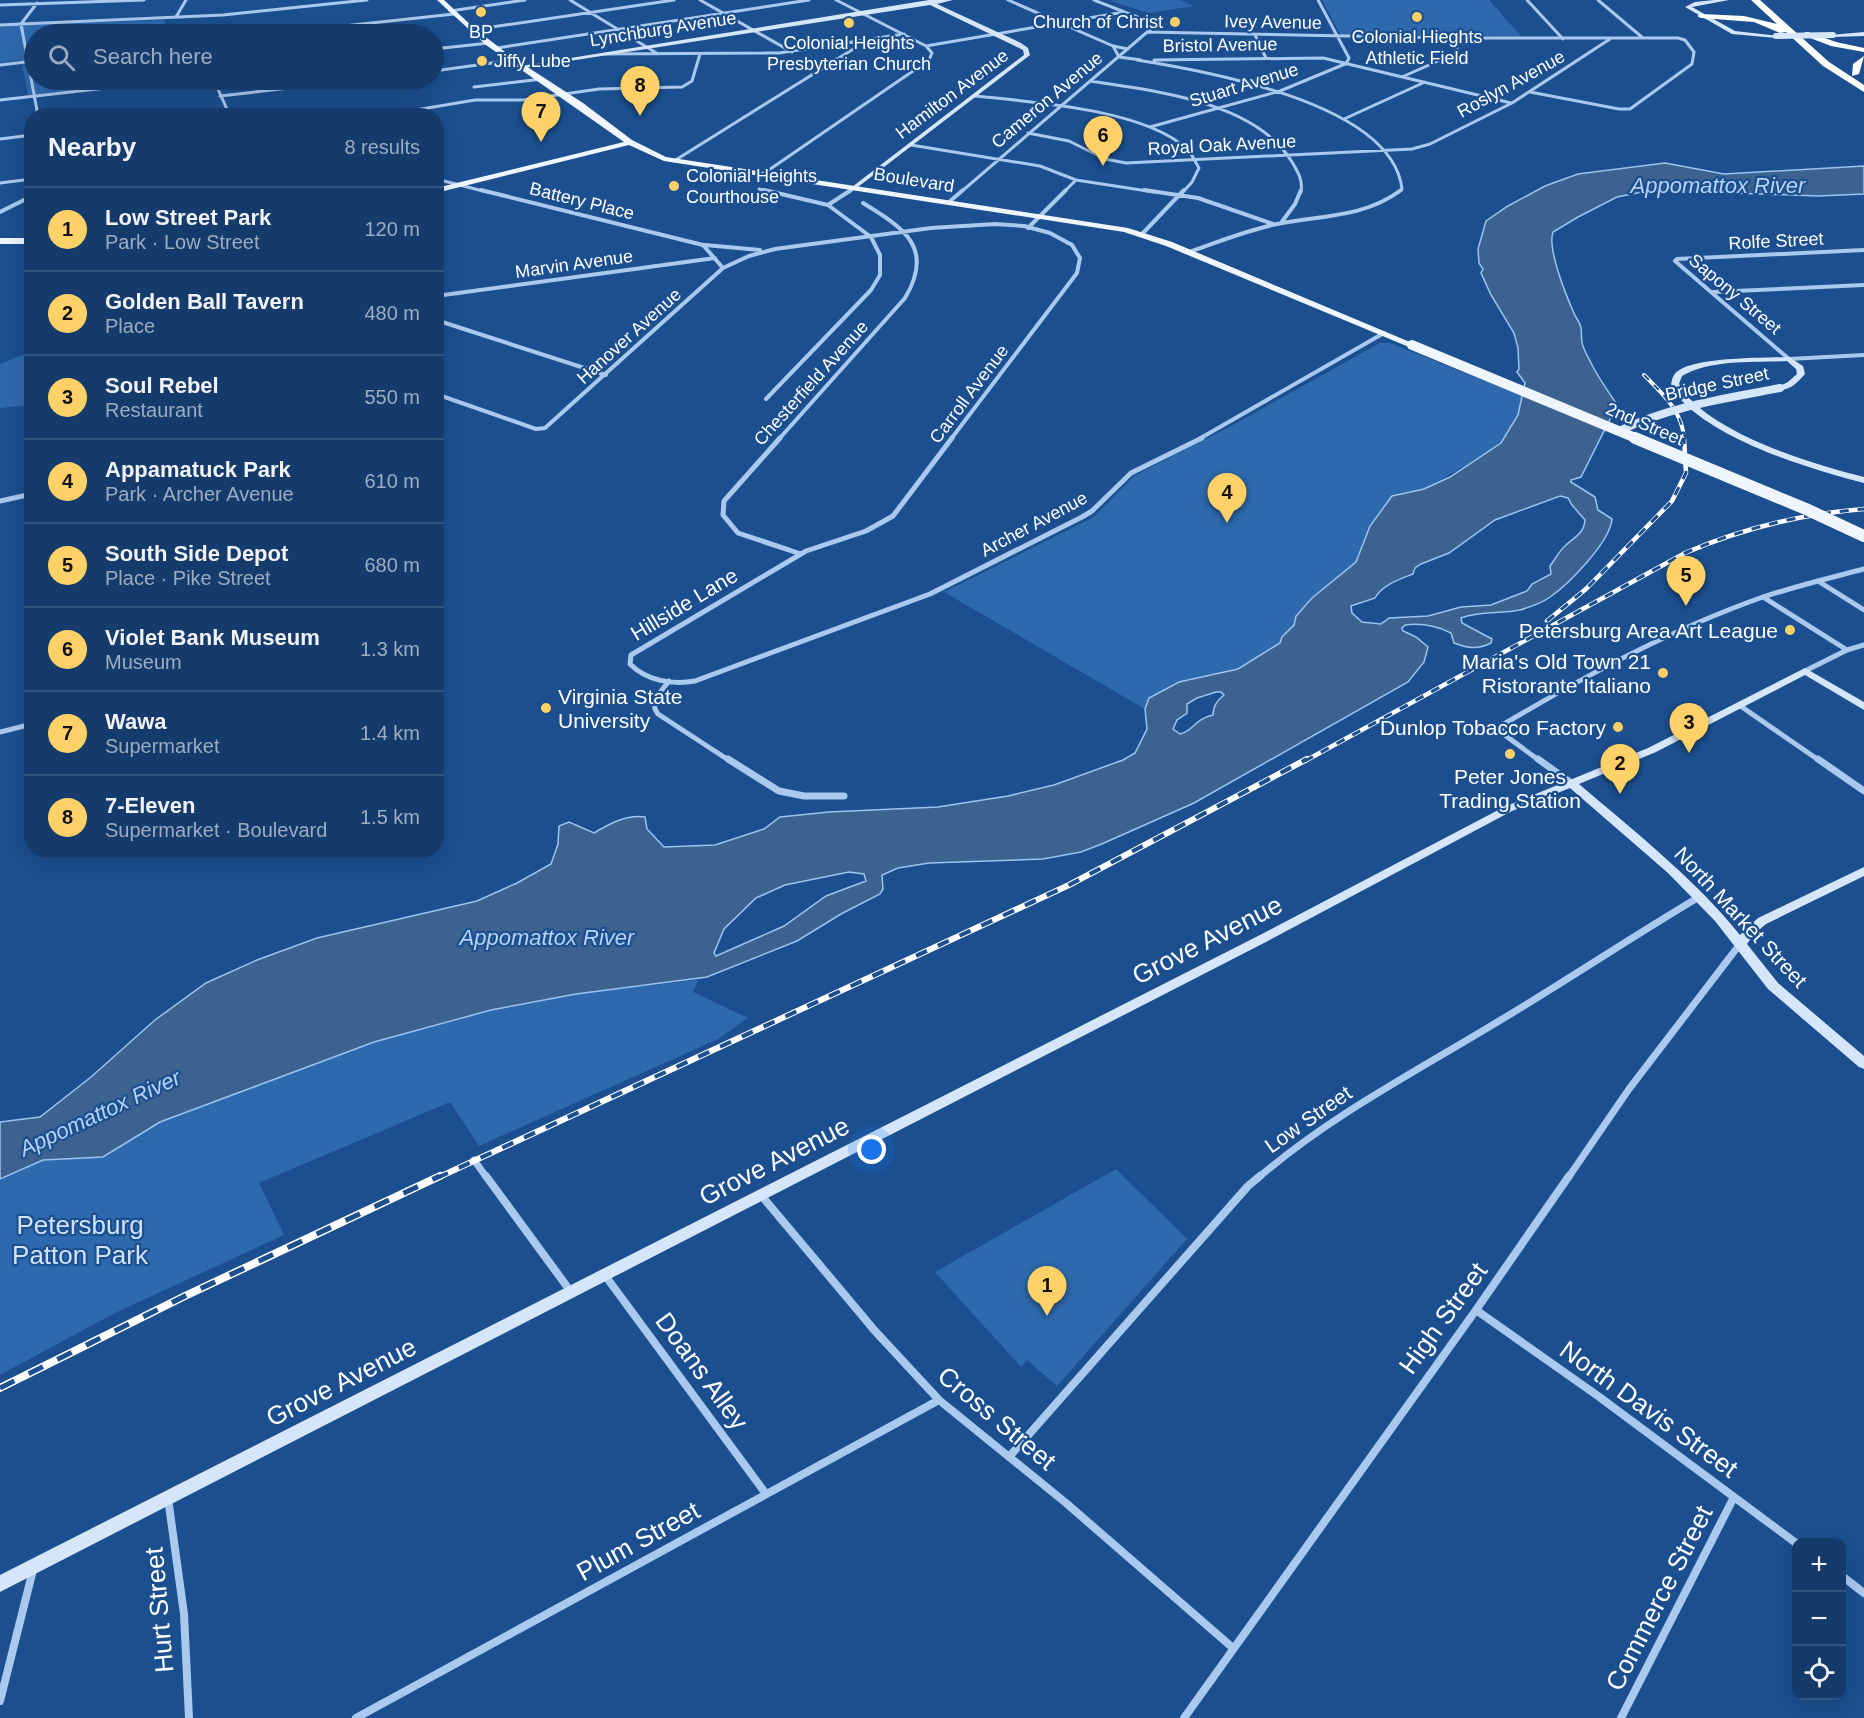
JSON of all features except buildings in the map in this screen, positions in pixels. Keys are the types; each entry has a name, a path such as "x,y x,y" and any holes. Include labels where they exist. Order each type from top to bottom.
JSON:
{"highway":[{"path":"1700,16 1749,4 1800,41 1826,64 1864,89"},
{"path":"1700,16 1751,20 1772,25 1800,41"},
{"path":"1713,23 1716,19 1726,18"},
{"path":"1801,27 1828,52"},
{"path":"1808,34 1834,44 1864,50"},
{"path":"1836,59 1864,80"},
{"path":"1856,74 1857,64 1864,59"}],"main road":[{"name":"Boulevard","path":"440,0 489,43 604,122 628,142 646,152 674,161 1040,215 1110,226 1142,234 1412,345"},
{"path":"444,189 628,142"},
{"path":"0,241 24,241"},
{"name":"2nd Street","path":"1412,345 1864,536"}],"street":[{"path":"24,43 21,24 40,0"},
{"path":"0,5 144,0"},
{"path":"176,17 186,0"},
{"path":"0,25 232,15 367,0"},
{"path":"353,24 452,12 525,0"},
{"path":"570,0 658,54"},
{"path":"472,30 674,0"},
{"path":"700,0 793,52"},
{"path":"497,48 809,0"},
{"path":"763,174 928,60 932,53 926,46 836,0"},
{"name":"Lynchburg Avenue","path":"524,66 927,1 950,0"},
{"path":"1008,0 1113,46 1128,49"},
{"path":"1094,0 1153,25 1148,32"},
{"path":"1318,0 1349,58 1346,64"},
{"path":"1527,0 1563,39"},
{"path":"1598,0 1643,38"},
{"path":"1726,0 1689,6 1689,9 1713,23 1741,34 1776,36 1864,34"},
{"name":"Hamilton Avenue","path":"828,205 854,188 1027,55 1028,52 1023,46 927,1"},
{"path":"926,46 1124,12"},
{"name":"Ivey Avenue","path":"1148,32 1449,38 1678,38 1686,41 1694,52 1692,64 1630,109 1619,110 1530,92"},
{"name":"Cameron Avenue","path":"949,202 1148,32"},
{"path":"598,54 793,52 904,34"},
{"path":"1255,35 1266,58"},
{"path":"1401,77 1456,53 1457,48 1449,38"},
{"name":"Roslyn Avenue","path":"1422,147 1512,103 1610,39"},
{"path":"674,161 855,48 856,42"},
{"path":"444,48 489,43"},
{"path":"1113,46 1119,57"},
{"path":"428,108 475,100 523,100 590,89 682,87 692,81 700,54"},
{"name":"Bristol Avenue","path":"1119,57 1137,60 1349,58"},
{"name":"Bristol Avenue","path":"1323,58 1512,103"},
{"path":"444,69 515,60"},
{"path":"1137,60 1209,72 1280,91 1344,120 1386,151 1402,174 1402,189 1389,201 1372,208 1342,215 1274,224 1189,252"},
{"path":"0,65 24,62"},
{"name":"Stuart Avenue","path":"1149,127 1280,91 1346,64"},
{"path":"474,87 542,79"},
{"path":"1090,81 1164,94 1216,109 1270,134 1292,155 1302,183 1298,199 1281,223"},
{"path":"1344,120 1425,82"},
{"path":"33,90 36,108"},
{"path":"0,100 88,90"},
{"path":"218,90 226,108"},
{"path":"220,96 272,90"},
{"path":"975,96 1116,117 1173,137 1198,160 1199,168 1180,195 1142,234"},
{"name":"Royal Oak Avenue","path":"1028,133 1069,141 1105,159 1117,162 1386,151 1422,147"},
{"path":"0,139 24,136"},
{"path":"911,145 1001,157 1040,166 1076,180 1180,195 1217,203 1274,224"},
{"path":"0,183 24,180"},
{"path":"703,245 732,250 766,250 972,224 1028,228 1076,180"},
{"name":"Battery Place","path":"444,181 703,245"},
{"path":"759,189 828,205 871,237"},
{"path":"0,213 24,200"},
{"name":"Chesterfield Avenue","path":"801,554 738,533 723,515 724,501 910,290 917,279 918,252 904,232 862,203"},
{"name":"Carroll Avenue","path":"801,554 866,531 893,516 1077,273 1082,261 1077,250 1058,237 1028,228"},
{"name":"Chesterfield Avenue","path":"765,399 871,290 880,274 880,255 871,237"},
{"path":"703,245 723,268 766,250"},
{"name":"Rolfe Street","path":"1689,259 1864,250"},
{"name":"Marvin Avenue","path":"444,295 715,258"},
{"name":"Sapony Street","path":"1689,259 1675,261 1789,358"},
{"name":"Hanover Avenue","path":"444,397 541,429 549,427 723,268"},
{"path":"1712,292 1864,285"},
{"path":"444,323 606,375"},
{"name":"Archer Avenue","path":"669,681 679,683 695,681 930,594 1082,517 1092,511 1131,473 1207,435 1384,333"},
{"path":"1864,355 1710,363 1690,368 1678,375 1676,380 1677,389 1700,411 1740,435 1809,464 1864,480"},
{"name":"Bridge Street","path":"1619,431 1670,410 1791,384 1802,374 1800,368 1789,358"},
{"path":"0,501 24,496"},
{"name":"Hillside Lane","path":"669,681 638,672 630,664 632,655 801,554"},
{"path":"1763,597 1864,569"},
{"path":"1818,581 1864,610"},
{"path":"1763,597 1847,650"},
{"name":"North Market Street","path":"1763,597 1610,662 1502,727 1506,736 1570,782 1672,870 1700,897 1773,986 1864,1064"},
{"path":"1805,670 1847,650 1864,645"},
{"path":"1805,670 1864,707"},
{"name":"Grove Avenue","path":"0,1584 1262,939 1498,814 1570,782 1652,750 1805,670"},
{"path":"669,681 653,704 656,713 664,719 778,791 804,796 844,796"},
{"path":"1739,705 1864,791"},
{"path":"0,732 24,726"},
{"path":"1740,944 1762,921 1864,871"},
{"name":"Low Street","path":"1009,1458 1241,1194 1278,1158 1311,1133 1365,1099 1495,1023 1700,897"},
{"name":"High Street","path":"1184,1718 1476,1310 1629,1089 1740,944"},
{"path":"474,1160 571,1292"},
{"name":"Cross Street","path":"761,1195 875,1331 939,1400 1233,1648"},
{"name":"Doans Alley","path":"604,1274 766,1494"},
{"name":"North Davis Street","path":"1476,1310 1598,1396 1792,1539"},
{"name":"Plum Street","path":"356,1718 939,1400"},
{"name":"Commerce Street","path":"1621,1718 1734,1497"},
{"name":"Hurt Street","path":"168,1498 184,1614 189,1718"},
{"path":"0,1701 34,1566"},
{"path":"1846,1579 1864,1593"}],"green space":[{"path":"1179,0 1194,6 1149,13 1110,1"},
{"name":"Colonial Hieghts Athletic Field","path":"1322,0 1489,0 1521,36 1344,35 1340,34"},
{"path":"164,20 165,24 55,24"},
{"path":"24,25 24,75 21,60 0,63 0,26"},
{"path":"27,90 75,90 28,95"},
{"path":"1380,343 1390,343 1523,396 1518,415 1501,443 1486,454 1424,489 1396,494 1370,526 1356,562 1312,598 1296,616 1292,628 1275,647 1238,669 1179,682 1149,698 1145,709 944,592 1094,517 1134,476 1233,425"},
{"path":"24,354 24,406 0,408 0,364"},
{"name":"Petersburg Patton Park","path":"698,980 693,992 748,1018 718,1039 479,1146 450,1102 259,1183 284,1235 115,1313 0,1375 0,1179 43,1160 103,1157 160,1122 374,1042 491,1010 576,994"},
{"path":"1116,1169 1187,1239 1057,1386 1027,1360 1021,1367 935,1272"}],"water":[{"name":"Appomattox River","path":"1665,163 1724,174 1864,166 1864,194 1818,196 1652,190 1617,197 1553,232 1555,260 1580,326 1583,347 1616,403 1581,477 1571,482 1595,497 1598,510 1612,519 1610,528 1597,550 1567,583 1547,599 1520,610 1475,614 1461,618 1462,623 1492,639 1491,643 1481,647 1468,647 1454,643 1451,633 1440,629 1423,625 1405,625 1402,628 1403,631 1416,637 1428,647 1424,662 1408,682 1194,803 1081,852 1043,859 929,863 898,868 882,875 883,889 880,894 841,914 797,941 707,977 576,994 491,1010 374,1042 160,1122 103,1157 43,1160 0,1179 0,1122 40,1117 91,1077 155,1020 206,983 257,960 317,938 477,901 551,864 558,844 559,826 569,822 594,833 625,818 645,817 647,829 664,847 715,845 764,829 780,817 829,812 938,807 1008,796 1054,785 1123,760 1135,753 1147,729 1145,709 1149,698 1179,682 1238,669 1280,643 1282,637 1294,625 1296,616 1312,598 1356,562 1370,526 1392,496 1424,489 1450,477 1501,443 1518,415 1525,383 1517,372 1519,369 1518,348 1514,333 1491,295 1481,273 1483,269 1479,263 1478,249 1486,221 1545,186 1578,174","holes":["1560,496 1568,498 1585,520 1584,525 1581,532 1563,548 1550,566 1551,574 1532,584 1527,591 1491,605 1461,607 1428,616 1389,618 1381,624 1362,622 1352,613 1351,606 1375,598 1387,586 1413,574 1415,568 1421,564 1449,553 1495,520","1216,692 1224,695 1216,704 1213,715 1202,719 1180,734 1173,729 1177,720 1187,713 1187,704","849,872 864,874 866,881 826,896 784,926 716,956 714,953 724,929 756,898 785,885"]}],"railway":[{"path":"1644,375 1676,412 1683,429 1684,439"},
{"path":"1547,621 1586,589 1672,501 1686,473 1684,438"},
{"path":"1305,761 1685,553 1751,529 1818,514 1864,509"},
{"path":"437,1178 1069,885 1307,759"},
{"path":"0,1388 185,1296 440,1176"}],"place":[{"name":"BP","path":"481,12"},
{"name":"Colonial Hieghts Athletic Field","path":"1417,17"},
{"name":"Church of Christ","path":"1175,22"},
{"name":"Colonial Heights Presbyterian Church","path":"849,23"},
{"name":"Jiffy Lube","path":"482,61"},
{"name":"7-Eleven","path":"640,116"},
{"name":"Wawa","path":"541,142"},
{"name":"Violet Bank Museum","path":"1103,166"},
{"name":"Colonial Heights Courthouse","path":"674,186"},
{"name":"Appamatuck Park","path":"1227,523"},
{"name":"South Side Depot","path":"1686,606"},
{"name":"Petersburg Area Art League","path":"1790,630"},
{"name":"Maria's Old Town 21 Ristorante Italiano","path":"1663,673"},
{"name":"Virginia State University","path":"546,708"},
{"name":"Dunlop Tobacco Factory","path":"1618,727"},
{"name":"Soul Rebel","path":"1689,753"},
{"name":"Peter Jones Trading Station","path":"1510,754"},
{"name":"Golden Ball Tavern","path":"1620,794"},
{"name":"Low Street Park","path":"1047,1316"}]}
